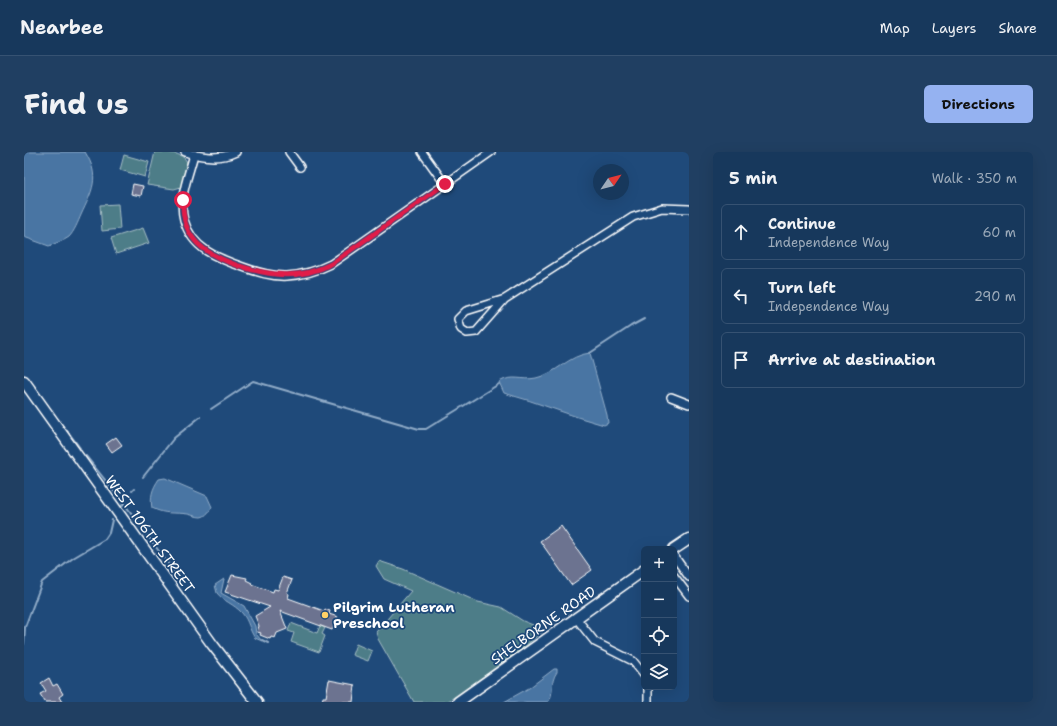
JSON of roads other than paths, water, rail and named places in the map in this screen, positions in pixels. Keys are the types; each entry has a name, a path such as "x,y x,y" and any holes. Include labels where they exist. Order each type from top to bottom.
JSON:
{"street":[{"path":"185,152 221,157 236,152"},
{"path":"289,152 300,167"},
{"path":"422,152 445,184"},
{"path":"194,154 182,207 185,222 194,240 205,251 218,258 255,271 275,275 306,274 331,264 491,152"},
{"path":"505,299 476,332 468,333 461,329 458,319 463,312 505,299 638,215 662,208 689,209"},
{"name":"WEST 106TH STREET","path":"24,381 212,644 256,702"},
{"path":"671,397 689,404"},
{"path":"677,547 689,538"},
{"path":"677,560 689,577"},
{"name":"SHELBORNE ROAD","path":"458,702 641,572"},
{"path":"677,580 689,596"},
{"path":"576,618 595,642 633,661 641,671"},
{"path":"648,690 648,702"}],"water":[{"path":"24,152 85,152 93,169 94,177 89,199 74,230 69,237 49,246 24,237"},
{"path":"590,353 607,415 608,423 604,425 504,393 499,382 509,378 531,379 543,376 582,354"},
{"path":"165,478 207,496 212,507 208,513 205,516 199,517 188,514 166,512 152,508 151,497 155,486 159,479"},
{"path":"224,579 221,593 244,606 255,626 256,634 262,641 255,638 242,613 217,593 215,585"},
{"path":"554,669 557,669 557,672 553,680 551,695 548,702 504,702 529,688"}],"waterway":[{"path":"590,353 644,319"},
{"path":"211,409 253,381 419,429 426,429 499,384"},
{"path":"143,477 174,438 200,417"},
{"path":"66,429 80,448"},
{"path":"86,456 129,510 180,580"},
{"path":"122,506 125,501"},
{"path":"24,644 25,627 42,582 73,558 105,539 109,533 112,520"},
{"path":"262,640 268,643"}],"place":[{"name":"Pilgrim Lutheran Preschool","path":"325,615"}]}
